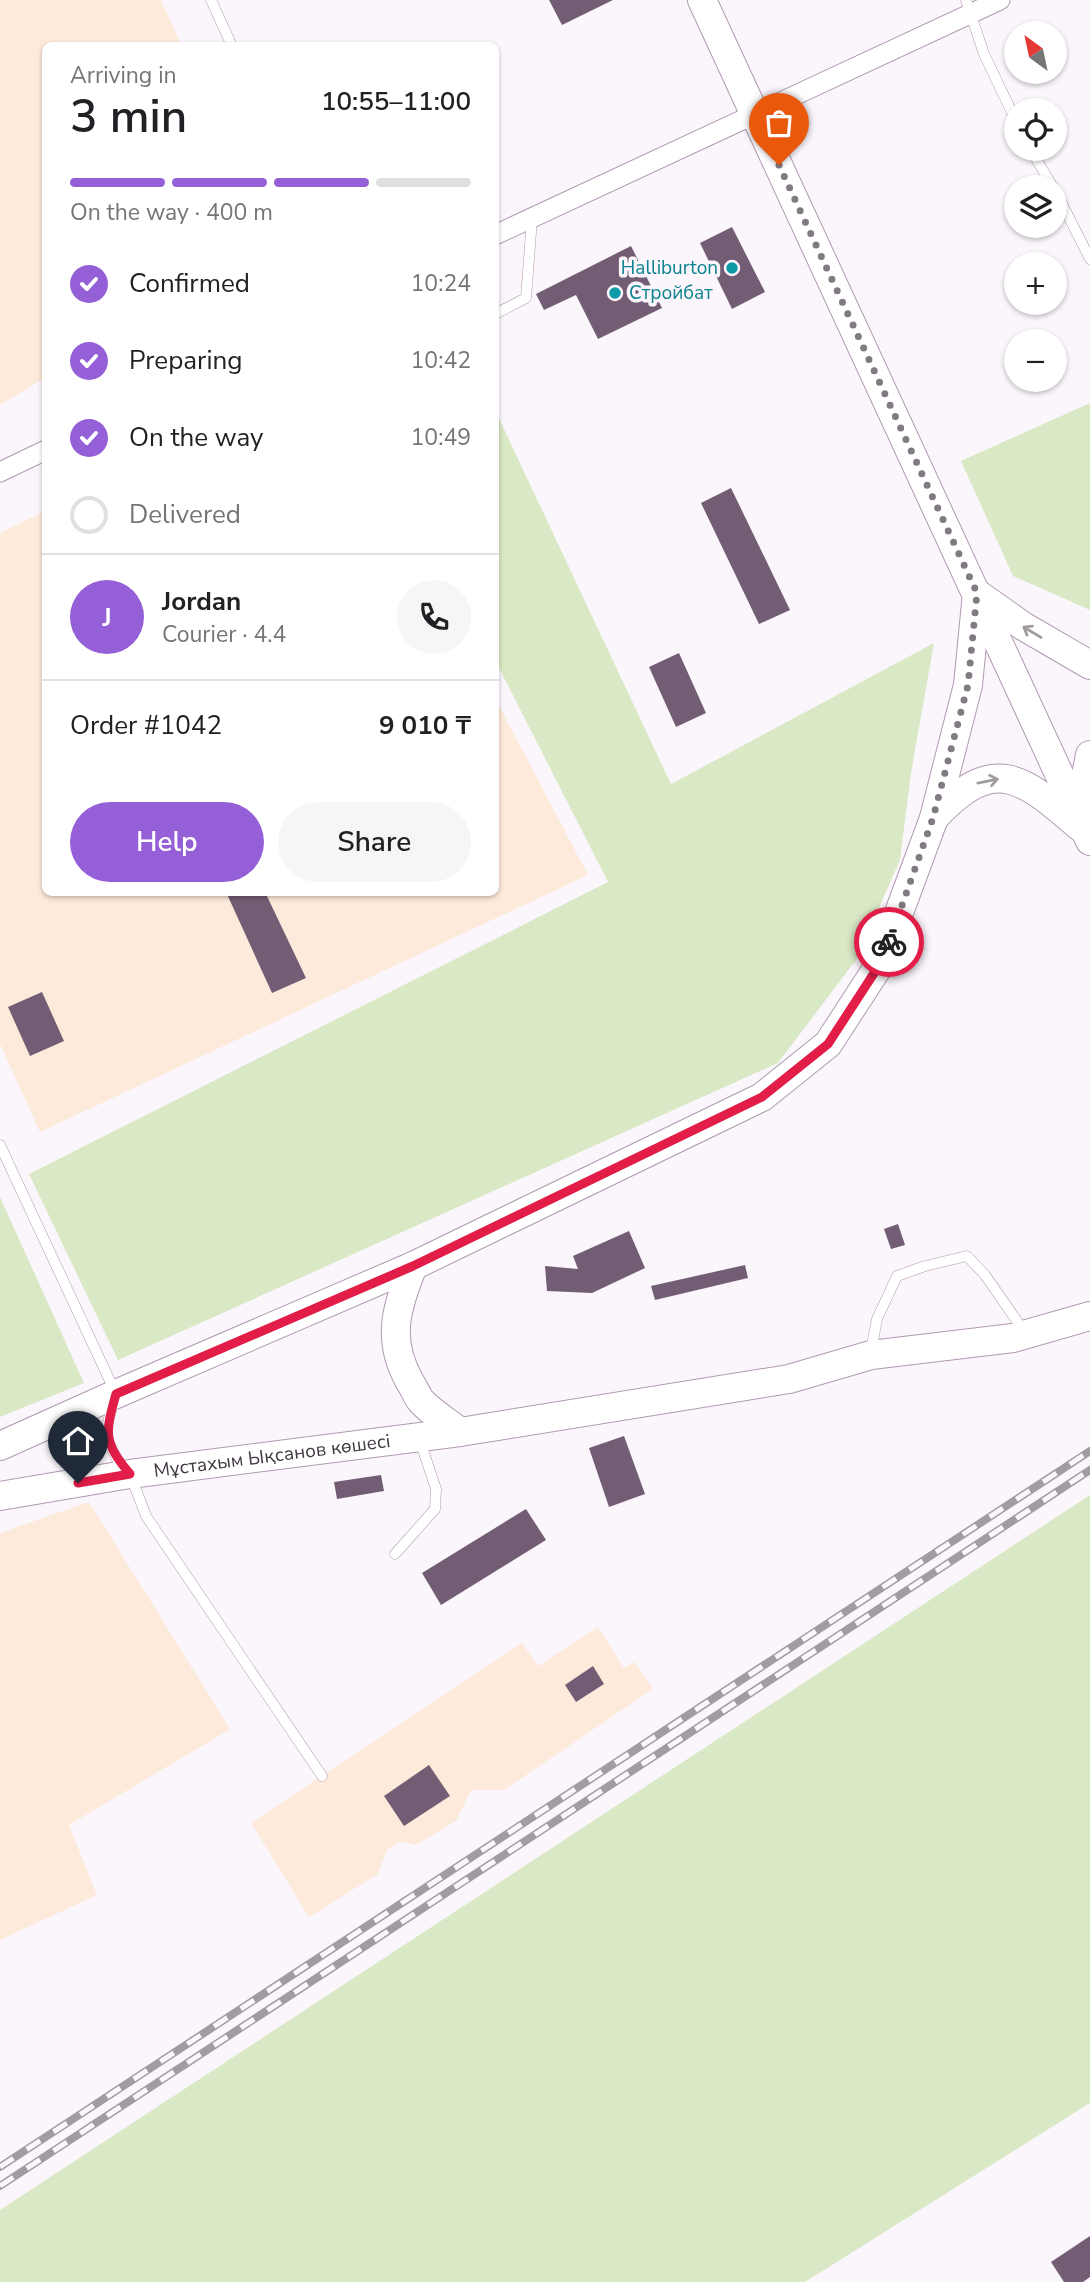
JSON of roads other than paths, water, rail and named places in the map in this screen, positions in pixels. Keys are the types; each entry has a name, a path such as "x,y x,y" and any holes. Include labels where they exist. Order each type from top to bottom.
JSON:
{"main road":[{"path":"702,0 1088,836"},
{"path":"977,593 1023,626 1090,666"},
{"path":"0,1446 413,1266 762,1097 828,1044 880,964 933,818 968,685 977,593"},
{"path":"1088,836 1086,775 1090,755"},
{"path":"933,818 952,798 970,785 1002,778 1023,784 1042,795 1088,836"},
{"path":"413,1266 400,1297 395,1327 395,1344 401,1367 421,1401 460,1432"},
{"name":"Мұстахым Ықсанов көшесі","path":"0,1496 130,1474 460,1432 789,1380 871,1355 1013,1338 1090,1316"}],"street":[{"path":"499,233 755,114 969,7 1000,0"},
{"path":"0,472 42,452"}],"lane":[{"path":"211,0 230,42"},
{"path":"969,7 984,54 1005,98"},
{"path":"1067,215 1090,260"},
{"path":"499,312 526,298 532,219"},
{"path":"0,1145 116,1394 108,1422 107,1438 117,1459 130,1474 146,1516 322,1776"},
{"path":"871,1355 877,1319 897,1276 967,1256 985,1275 1026,1334"},
{"path":"395,1554 435,1509 436,1489 419,1437"}],"railway":[{"path":"0,2167 1090,1451"},
{"path":"0,2186 1090,1470"}],"place":[{"name":"Halliburton","path":"732,268"},
{"name":"Стройбат","path":"615,293"}]}
